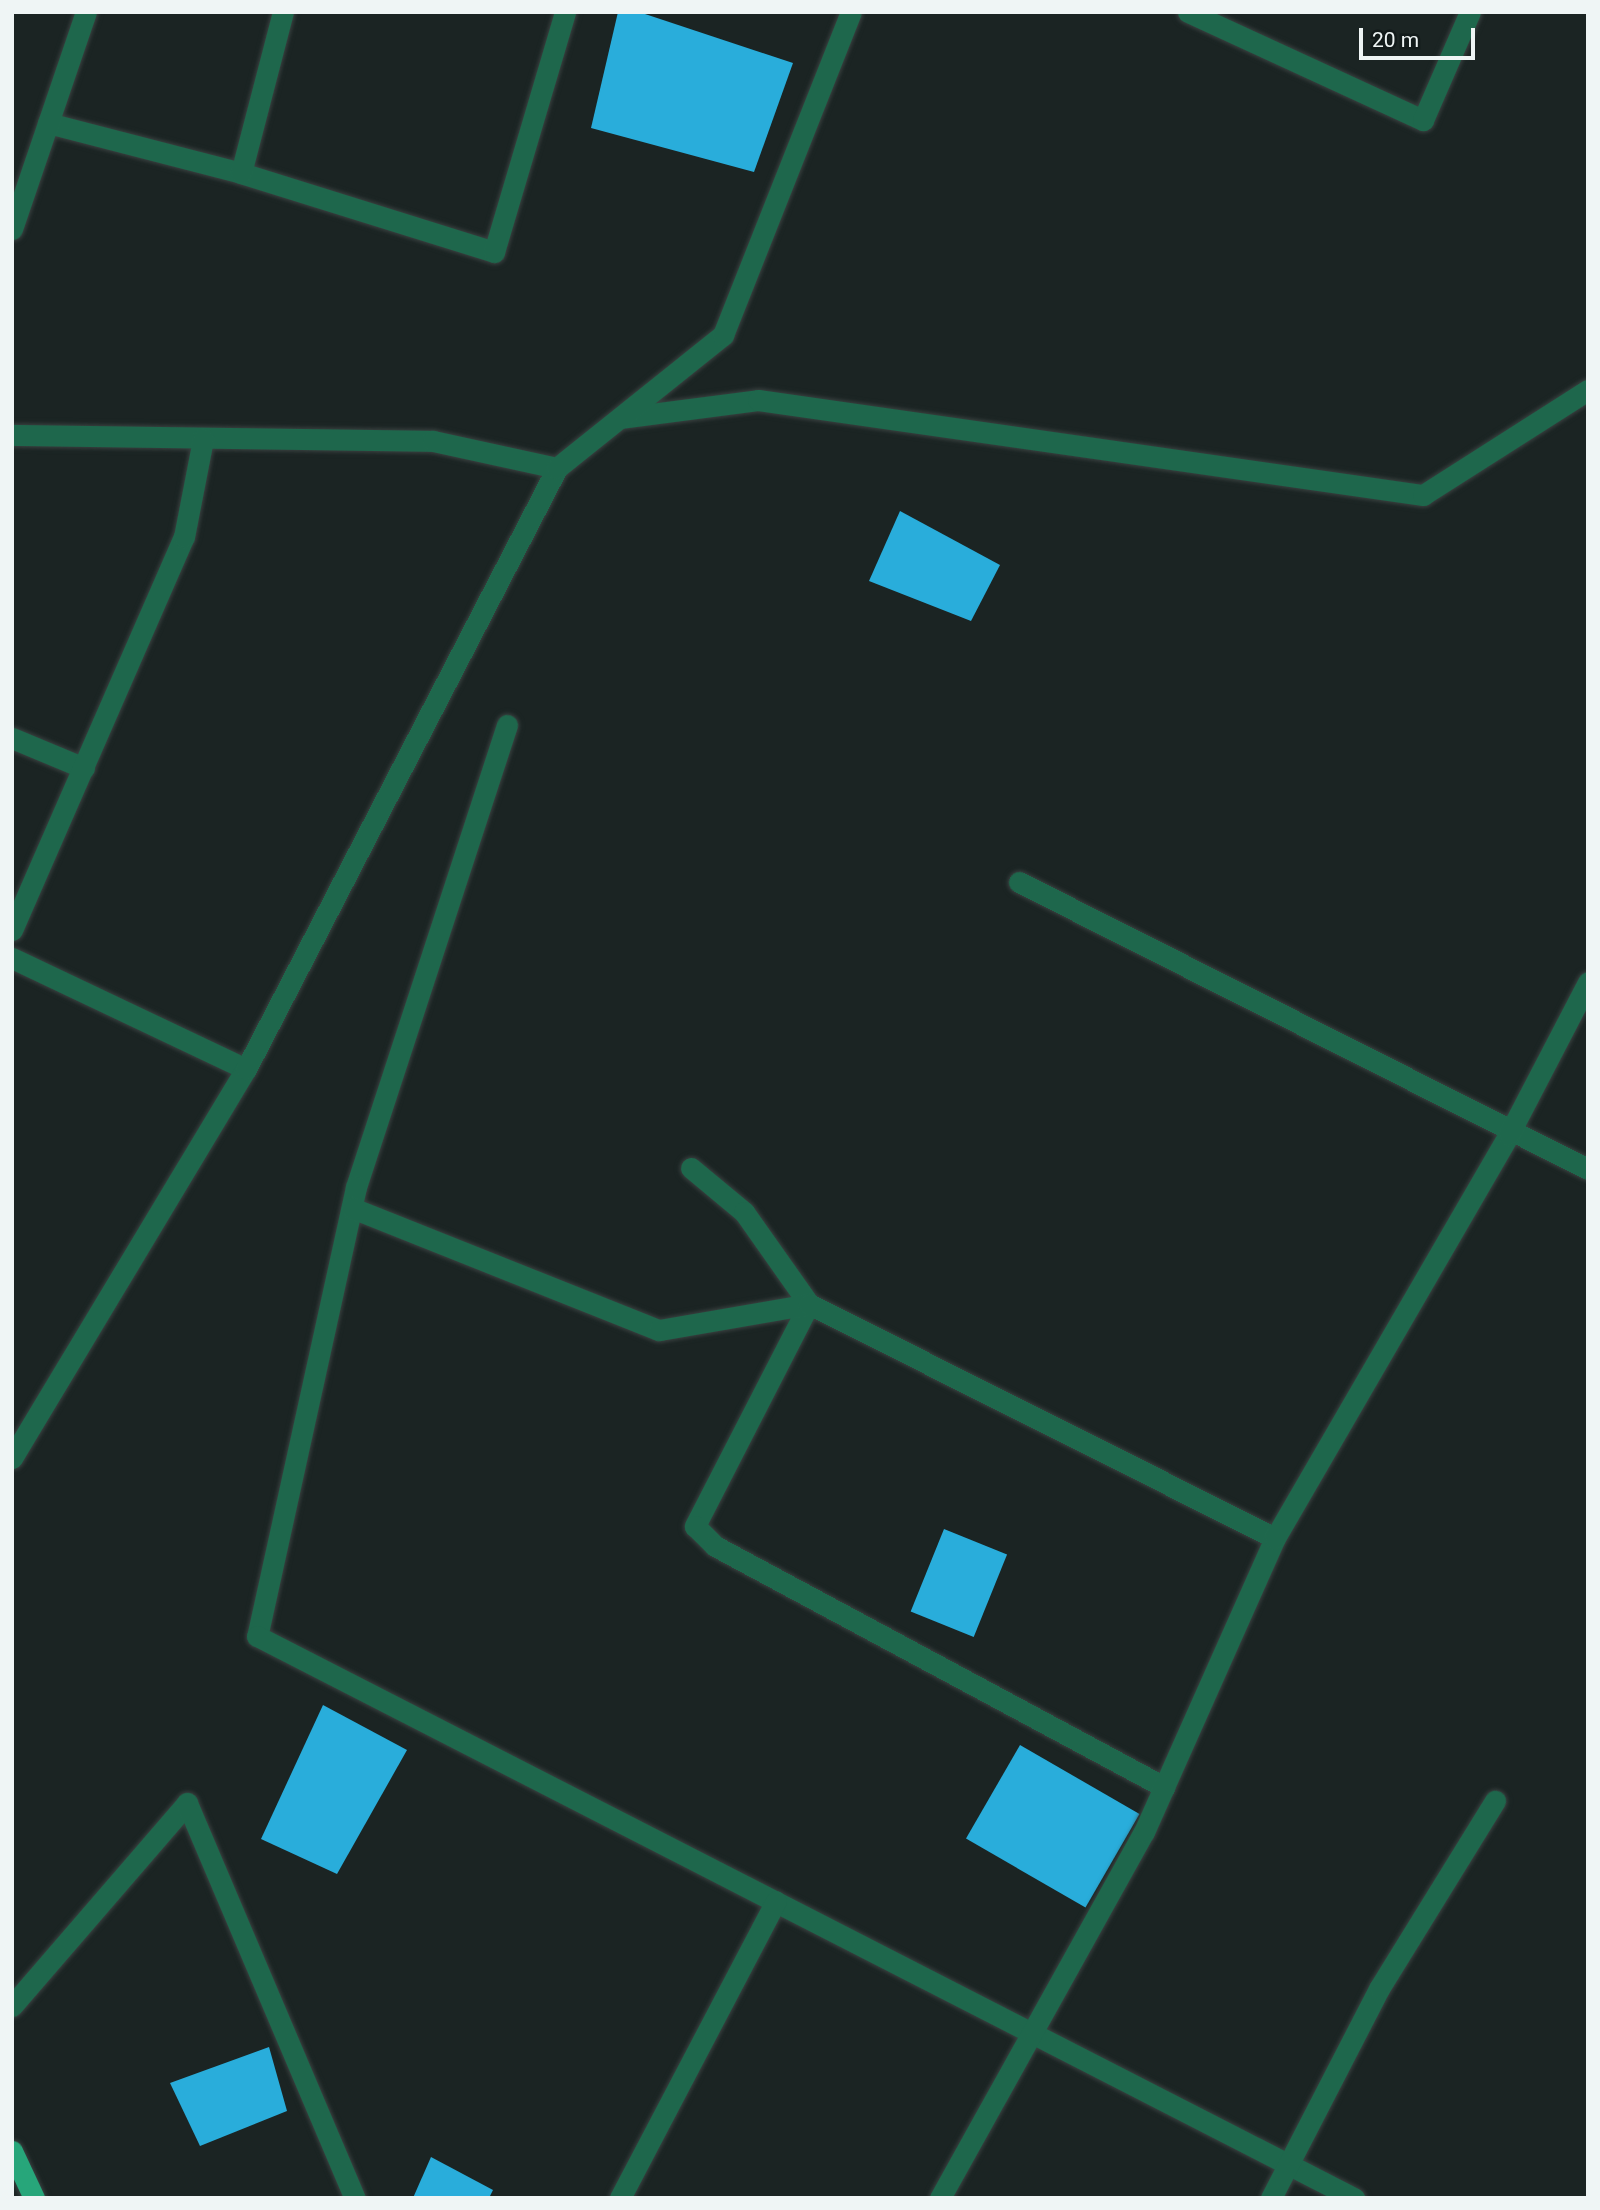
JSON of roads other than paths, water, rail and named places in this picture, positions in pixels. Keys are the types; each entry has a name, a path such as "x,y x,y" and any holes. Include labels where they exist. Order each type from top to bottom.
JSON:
{"main road":[{"path":"12,2151 34,2198"}],"street":[{"path":"12,229 86,12"},
{"path":"242,173 284,12"},
{"path":"48,123 242,173 494,252 565,12"},
{"path":"12,1458 246,1069 557,468 723,335 850,12"},
{"path":"1188,12 1423,120 1469,12"},
{"path":"619,418 758,400 1423,495 1588,390"},
{"path":"12,435 433,441 557,468"},
{"path":"12,930 184,537 203,439"},
{"path":"507,725 352,1208 257,1636 776,1901 1034,2038 1354,2198"},
{"path":"12,738 83,768"},
{"path":"1019,882 1509,1134 1588,1169"},
{"path":"12,958 246,1069"},
{"path":"940,2198 1034,2038 1164,1787 1275,1538 1509,1134 1588,982"},
{"path":"691,1168 744,1212 809,1304 1275,1538"},
{"path":"352,1208 659,1330 809,1304"},
{"path":"809,1304 695,1526 715,1546 1164,1787"},
{"path":"1270,2198 1380,1987 1495,1801"},
{"path":"12,2006 187,1803 355,2198"},
{"path":"620,2198 776,1901"}]}
